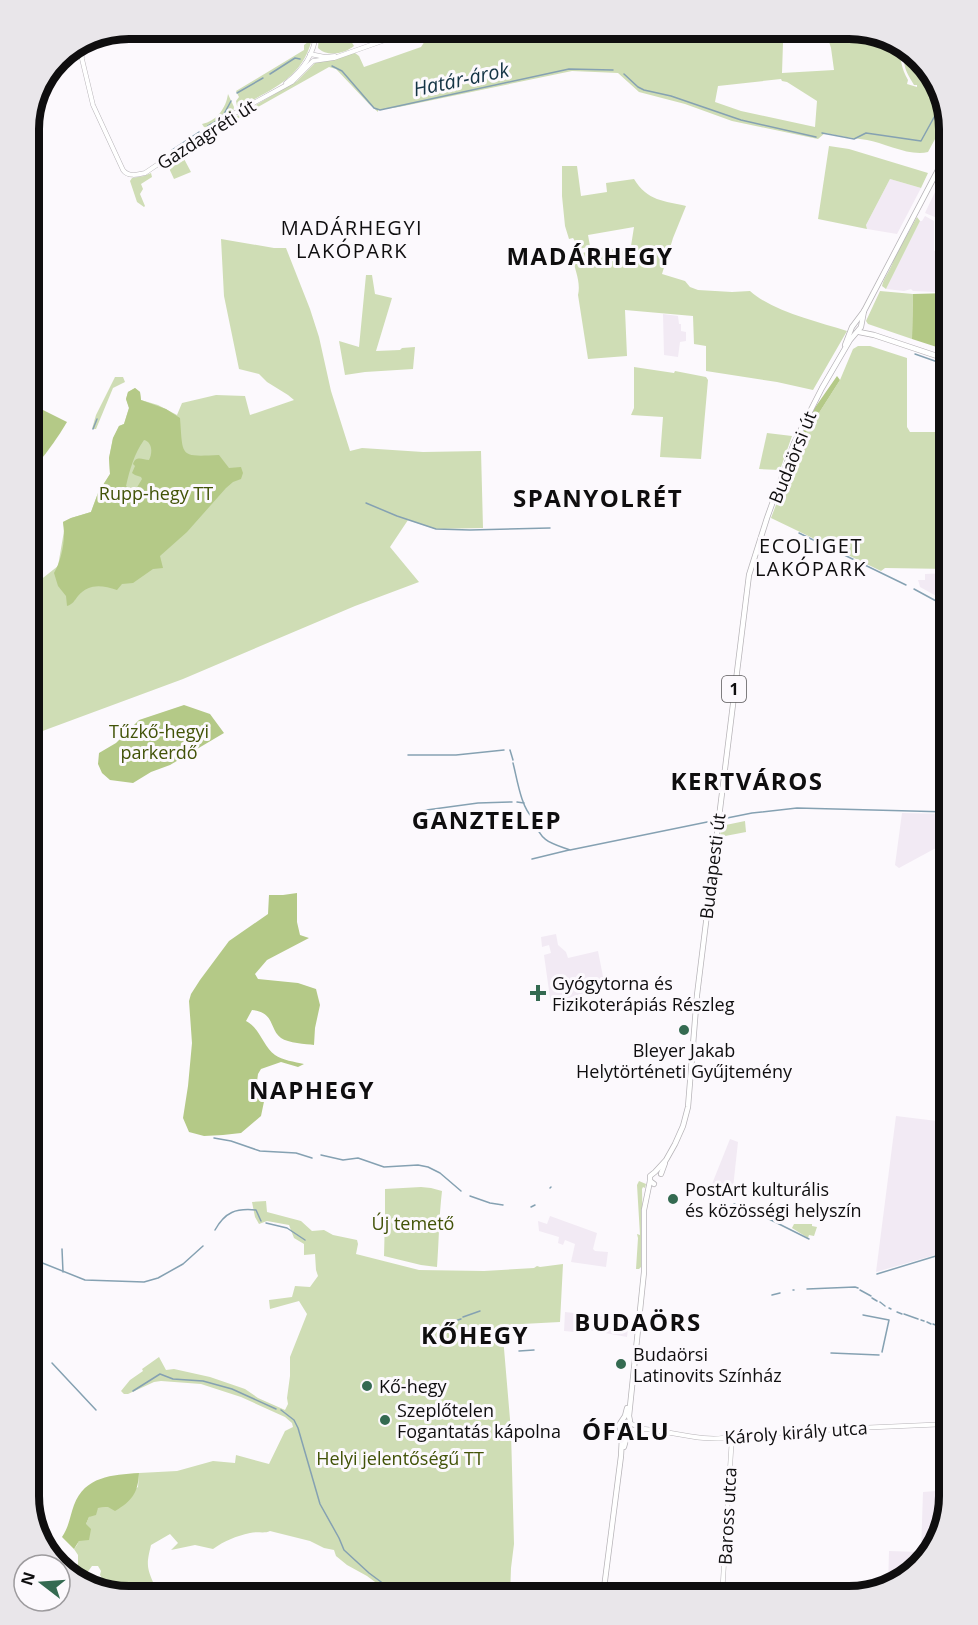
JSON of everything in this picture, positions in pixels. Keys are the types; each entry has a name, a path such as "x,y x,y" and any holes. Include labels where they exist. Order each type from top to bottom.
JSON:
{"main road":[{"name":"Budaörsi út","path":"856,330 860,315 939,170"},
{"name":"Budaörsi út","path":"751,568 794,443 817,397 862,321 864,311"},
{"path":"862,321 874,335"},
{"path":"856,330 939,357"},
{"path":"844,351 858,335 874,335"},
{"name":"Budapesti út","path":"659,1177 684,1126 690,1096 700,974 744,609 751,568"},
{"name":"1","path":"621,1456 630,1427 632,1377 644,1272 644,1210 652,1183 650,1175 659,1177"},
{"path":"652,1183 659,1177"},
{"name":"1","path":"604,1586 621,1456 619,1425 625,1416 632,1377"},
{"path":"621,1430 630,1427 625,1420 622,1421"}],"street":[{"path":"313,56 316,39"},
{"path":"313,56 317,39"},
{"path":"313,56 329,59 388,39"},
{"path":"316,46 320,53 330,56"},
{"name":"Gazdagréti út","path":"82,53 97,114 123,170 129,175 145,173 226,118 292,82 311,63 313,56"},
{"path":"313,56 339,56"},
{"name":"Gazdagréti út","path":"281,87 313,56"},
{"name":"Károly király utca","path":"630,1427 728,1438 939,1424"},
{"name":"Baross utca","path":"723,1586 732,1437"}],"shaded area":[{"path":"890,179 921,188 897,234 867,229 866,225"},
{"path":"939,184 939,294 937,294 936,269 935,292 886,289 920,221 925,216 934,221 934,251 936,251 937,218 925,213"},
{"path":"663,314 678,316 681,331 686,332 686,341 680,342 678,357 664,355"},
{"path":"939,573 939,597 920,587 918,580 925,580 925,574"},
{"path":"902,813 939,814 939,846 899,868 895,865"},
{"path":"556,934 558,945 566,952 568,958 598,951 605,987 551,1005 544,955 551,953 549,945 542,947 541,937"},
{"path":"896,1116 937,1121 939,1254 876,1272"},
{"path":"730,1139 738,1142 732,1197 710,1189"},
{"path":"550,1216 597,1233 593,1249 608,1252 606,1267 571,1262 575,1244 565,1240 563,1245 558,1243 559,1237 539,1231 538,1221 547,1224"},
{"path":"565,1312 629,1319 627,1337 589,1330 587,1333 564,1331"},
{"path":"939,1491 939,1496 934,1525 921,1550 923,1492"},
{"path":"889,1551 919,1552 908,1564 888,1577"}],"green space":[{"path":"308,39 312,39 303,61 295,71 276,87 240,107 237,106 236,101 239,97 236,91 304,50 304,45"},
{"path":"319,39 351,41 354,46 341,53 326,53 318,48"},
{"path":"425,39 780,39 783,43 782,73 834,70 828,39 855,39 889,48 900,55 908,80 907,84 917,87 907,73 904,59 908,61 924,79 936,106 939,132 928,152 914,153 867,140 825,133 818,139 732,121 685,104 639,92 618,73 572,71 378,110 378,112 336,69 329,67 233,121 230,120 297,81 317,61 355,53 364,67 421,47","holes":["781,79 817,101 815,127 741,111 715,102 718,86"]},
{"path":"228,94 234,107 233,112 209,128 204,127 202,124 212,120 220,113"},
{"path":"829,146 849,149 928,173 921,188 890,179 866,225 867,229 818,219"},
{"path":"183,157 191,172 174,179 168,166"},
{"path":"562,166 577,166 581,196 607,192 606,183 634,179 651,196 686,206 662,274 685,281 690,287 698,290 750,291 783,310 847,331 813,390 706,371 706,346 694,344 693,316 625,310 627,356 588,359 578,281 572,257 599,249 626,252 631,246 634,227 588,235 590,246 580,249 573,238 569,239 565,226"},
{"path":"151,173 152,177 141,184 143,189 140,194 144,207 137,202 130,181 132,178"},
{"path":"917,217 920,221 886,289 882,286 884,279"},
{"path":"221,239 286,248 319,337 331,391 350,451 362,448 423,452 481,451 483,528 435,529 408,520 390,547 419,582 355,606 183,679 39,732 39,581 58,566 64,531 63,522 91,512 98,493 110,474 109,458 113,438 119,426 124,424 129,408 126,399 128,392 135,388 140,392 141,400 158,405 177,415 182,403 216,395 245,396 250,415 294,400 259,374 239,369 224,296"},
{"path":"366,275 372,275 375,294 392,298 376,351 415,347 413,369 345,375 339,341 359,347"},
{"path":"880,291 913,294 912,339 868,324 866,321"},
{"path":"939,293 939,348 912,339 913,294"},
{"path":"858,346 870,346 907,358 907,427 910,432 939,432 939,569 885,568 881,571 771,518 801,444 799,443 811,427 809,424 813,416 817,416 840,380 853,349"},
{"path":"634,367 706,377 708,380 701,459 660,457 663,417 631,415 634,408"},
{"path":"837,376 840,380 817,416 813,417 809,424 811,427 798,443 814,409"},
{"path":"115,377 123,377 125,382 113,388 96,429 92,429 96,415"},
{"name":"Rupp-hegy TT","path":"135,388 140,392 141,400 166,409 180,418 183,447 186,452 196,456 219,455 229,468 241,467 243,473 241,479 226,488 187,532 160,556 163,568 153,569 133,583 122,584 117,590 101,586 91,587 67,606 66,596 58,586 54,573 63,548 63,522 91,512 98,493 110,474 109,458 113,438 119,426 124,424 129,408 126,399 128,392","holes":["144,440 151,448 150,457 149,460 134,461 135,466 132,473 142,479 136,489 131,490 126,486 135,456"]},
{"path":"39,408 67,422 39,462"},
{"path":"767,433 792,436 780,470 759,469"},
{"name":"Tűzkő-hegyi parkerdő","path":"184,705 210,714 224,733 170,765 151,772 133,783 110,780 102,773 98,764 99,753 116,743 139,720"},
{"path":"745,821 746,832 720,837 721,826"},
{"path":"297,893 297,922 300,935 309,938 267,960 255,974 258,979 298,983 316,989 320,1005 314,1045 284,1040 277,1034 265,1014 252,1010 246,1021 255,1028 271,1051 281,1058 304,1064 298,1067 281,1062 261,1069 256,1089 266,1092 261,1116 241,1133 204,1136 189,1132 183,1118 192,1043 189,1001 191,994 229,941 268,914 269,895"},
{"path":"639,1181 646,1184 642,1189 641,1267 636,1269 637,1234 640,1235 637,1185"},
{"name":"Új temető","path":"421,1187 442,1191 437,1267 384,1256 385,1189"},
{"name":"Helyi jelentőségű TT","path":"266,1201 267,1212 301,1221 312,1231 324,1230 333,1235 357,1240 356,1254 419,1270 484,1271 563,1264 560,1322 502,1325 511,1431 514,1544 510,1586 380,1586 347,1565 336,1556 334,1550 270,1531 253,1532 240,1536 213,1549 195,1545 171,1550 178,1543 170,1534 151,1545 149,1556 148,1568 153,1582 162,1586 123,1586 105,1582 98,1566 92,1566 86,1576 78,1570 78,1555 74,1549 89,1517 98,1508 108,1507 138,1487 139,1473 177,1471 213,1461 235,1463 236,1455 269,1464 285,1431 293,1427 285,1417 241,1397 201,1384 161,1381 128,1394 121,1391 130,1380 143,1371 142,1369 159,1357 166,1370 174,1369 210,1377 245,1389 258,1398 285,1410 288,1404 290,1357 307,1314 299,1301 270,1309 269,1300 292,1297 295,1286 310,1287 318,1276 315,1254 304,1255 304,1244 294,1238 289,1225 267,1221 259,1224 252,1202"},
{"path":"794,1224 812,1224 817,1227 814,1236 809,1235 808,1238 792,1228"},
{"path":"139,1473 133,1496 126,1504 115,1511 108,1507 98,1508 96,1515 89,1517 86,1524 91,1529 89,1540 79,1541 74,1549 62,1537 74,1505 85,1488 109,1476"}],"waterway":[{"path":"270,74 295,58 300,59"},
{"name":"Határ-árok","path":"332,66 342,71 374,108 380,110 569,69 613,70"},
{"name":"Határ-árok","path":"624,74 644,90 671,96 741,120 816,137"},
{"path":"237,93 263,78"},
{"path":"216,121 224,114 231,101"},
{"name":"Határ-árok","path":"822,133 854,139 866,133 921,141 937,112"},
{"path":"208,126 215,122"},
{"path":"172,150 199,132"},
{"path":"915,354 939,362"},
{"path":"93,429 97,419"},
{"path":"366,503 436,529 550,528"},
{"path":"799,533 906,585"},
{"path":"914,589 939,603"},
{"path":"408,755 456,755 504,750"},
{"path":"510,750 513,760"},
{"path":"513,763 522,800 533,818"},
{"path":"419,811 478,803 512,802"},
{"path":"517,802 524,803"},
{"path":"722,819 797,808 939,812"},
{"path":"534,821 543,838 570,850 712,821"},
{"path":"532,859 569,850"},
{"path":"214,1138 260,1151 296,1153 312,1158"},
{"path":"321,1155 343,1160 358,1158 384,1167 418,1165 428,1167 440,1173 461,1191"},
{"path":"470,1196 503,1205"},
{"path":"734,1204 761,1215"},
{"path":"531,1207 535,1205"},
{"path":"215,1230 227,1215 237,1211 256,1210 261,1221"},
{"path":"767,1218 809,1239"},
{"path":"266,1223 287,1228 305,1240"},
{"path":"39,1262 85,1280 144,1282 158,1278 183,1264 203,1246"},
{"path":"62,1249 63,1272"},
{"path":"877,1274 939,1255"},
{"path":"807,1289 858,1288"},
{"path":"860,1290 871,1296"},
{"path":"772,1295 780,1293"},
{"path":"872,1298 877,1301"},
{"path":"880,1302 885,1306"},
{"path":"463,1317 480,1311"},
{"path":"897,1312 902,1314"},
{"path":"904,1314 918,1319"},
{"path":"863,1315 889,1320 882,1352"},
{"path":"445,1324 461,1319"},
{"path":"927,1322 931,1324"},
{"path":"933,1324 938,1326"},
{"path":"519,1351 534,1350"},
{"path":"831,1353 879,1355"},
{"path":"52,1363 96,1410"},
{"path":"133,1391 160,1374 173,1379 203,1381 232,1389 276,1409"},
{"path":"281,1410 294,1420 298,1428 320,1504 344,1550 387,1586"}],"place":[{"name":"Gyógytorna és Fizikoterápiás Részleg","path":"538,993"},
{"name":"Bleyer Jakab Helytörténeti Gyűjtemény","path":"684,1030"},
{"name":"PostArt kulturális és közösségi helyszín","path":"673,1199"},
{"name":"Budaörsi Latinovits Színház","path":"621,1364"},
{"name":"Kő-hegy","path":"367,1386"},
{"name":"Szeplőtelen Fogantatás kápolna","path":"385,1420"}],"district":[{"name":"MADÁRHEGYI LAKÓPARK","path":"352,238"},
{"name":"MADÁRHEGY","path":"590,255"},
{"name":"SPANYOLRÉT","path":"598,497"},
{"name":"ECOLIGET LAKÓPARK","path":"811,556"},
{"name":"KERTVÁROS","path":"747,780"},
{"name":"GANZTELEP","path":"487,819"},
{"name":"NAPHEGY","path":"312,1089"},
{"name":"BUDAÖRS","path":"638,1321"},
{"name":"KŐHEGY","path":"475,1334"},
{"name":"ÓFALU","path":"626,1430"}]}
